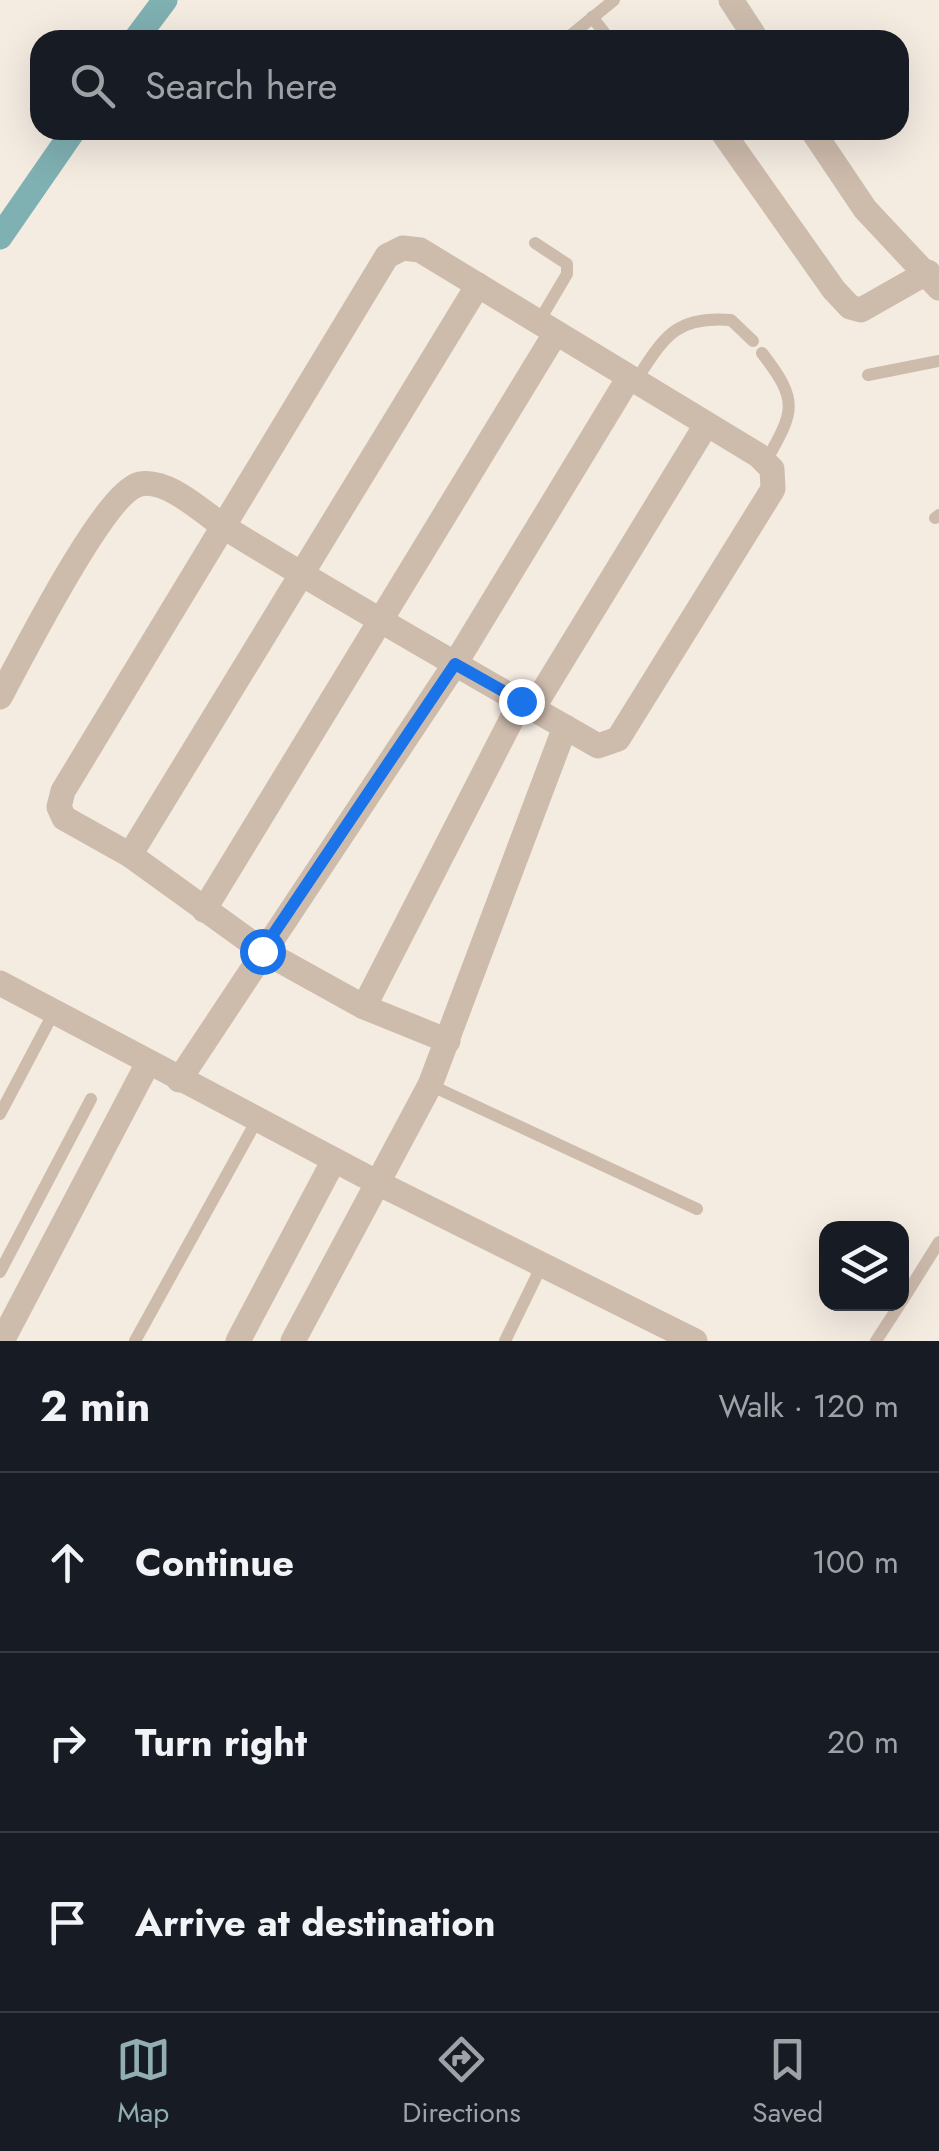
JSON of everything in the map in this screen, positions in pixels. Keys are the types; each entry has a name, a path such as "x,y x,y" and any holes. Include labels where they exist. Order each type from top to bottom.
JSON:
{"street":[{"path":"730,0 750,30"},
{"path":"728,140 850,307 862,310 933,280 865,209 819,140"},
{"path":"0,697 83,548 119,497 140,484 160,484 223,526 302,574 598,746 618,739 774,489 776,479 766,461 420,250 402,248 387,256 223,526 63,791 59,807 64,818 130,854 262,951 364,1008 448,1041"},
{"path":"130,854 478,285"},
{"path":"204,910 379,619 546,328"},
{"path":"179,1080 455,664 631,381"},
{"path":"364,1008 527,705 706,425"},
{"path":"293,1341 430,1085 565,727"},
{"path":"0,983 378,1183 695,1341"},
{"path":"2,1341 148,1063"},
{"path":"238,1341 334,1160"}],"lane":[{"path":"577,30 614,0"},
{"path":"592,17 602,30"},
{"path":"535,243 567,264 567,274 546,328"},
{"path":"631,381 678,326 699,319 731,320 786,384 791,402 789,420 766,461"},
{"path":"868,375 939,361"},
{"path":"0,1114 54,1014"},
{"path":"430,1085 697,1209"},
{"path":"0,1272 91,1100"},
{"path":"135,1341 258,1120"},
{"path":"909,1289 939,1242"},
{"path":"505,1341 542,1265"},
{"path":"876,1341 895,1311"}],"waterway":[{"path":"142,30 165,0"},
{"path":"0,237 67,140"}],"route":[{"path":"262,951 455,664 521,701"}]}
